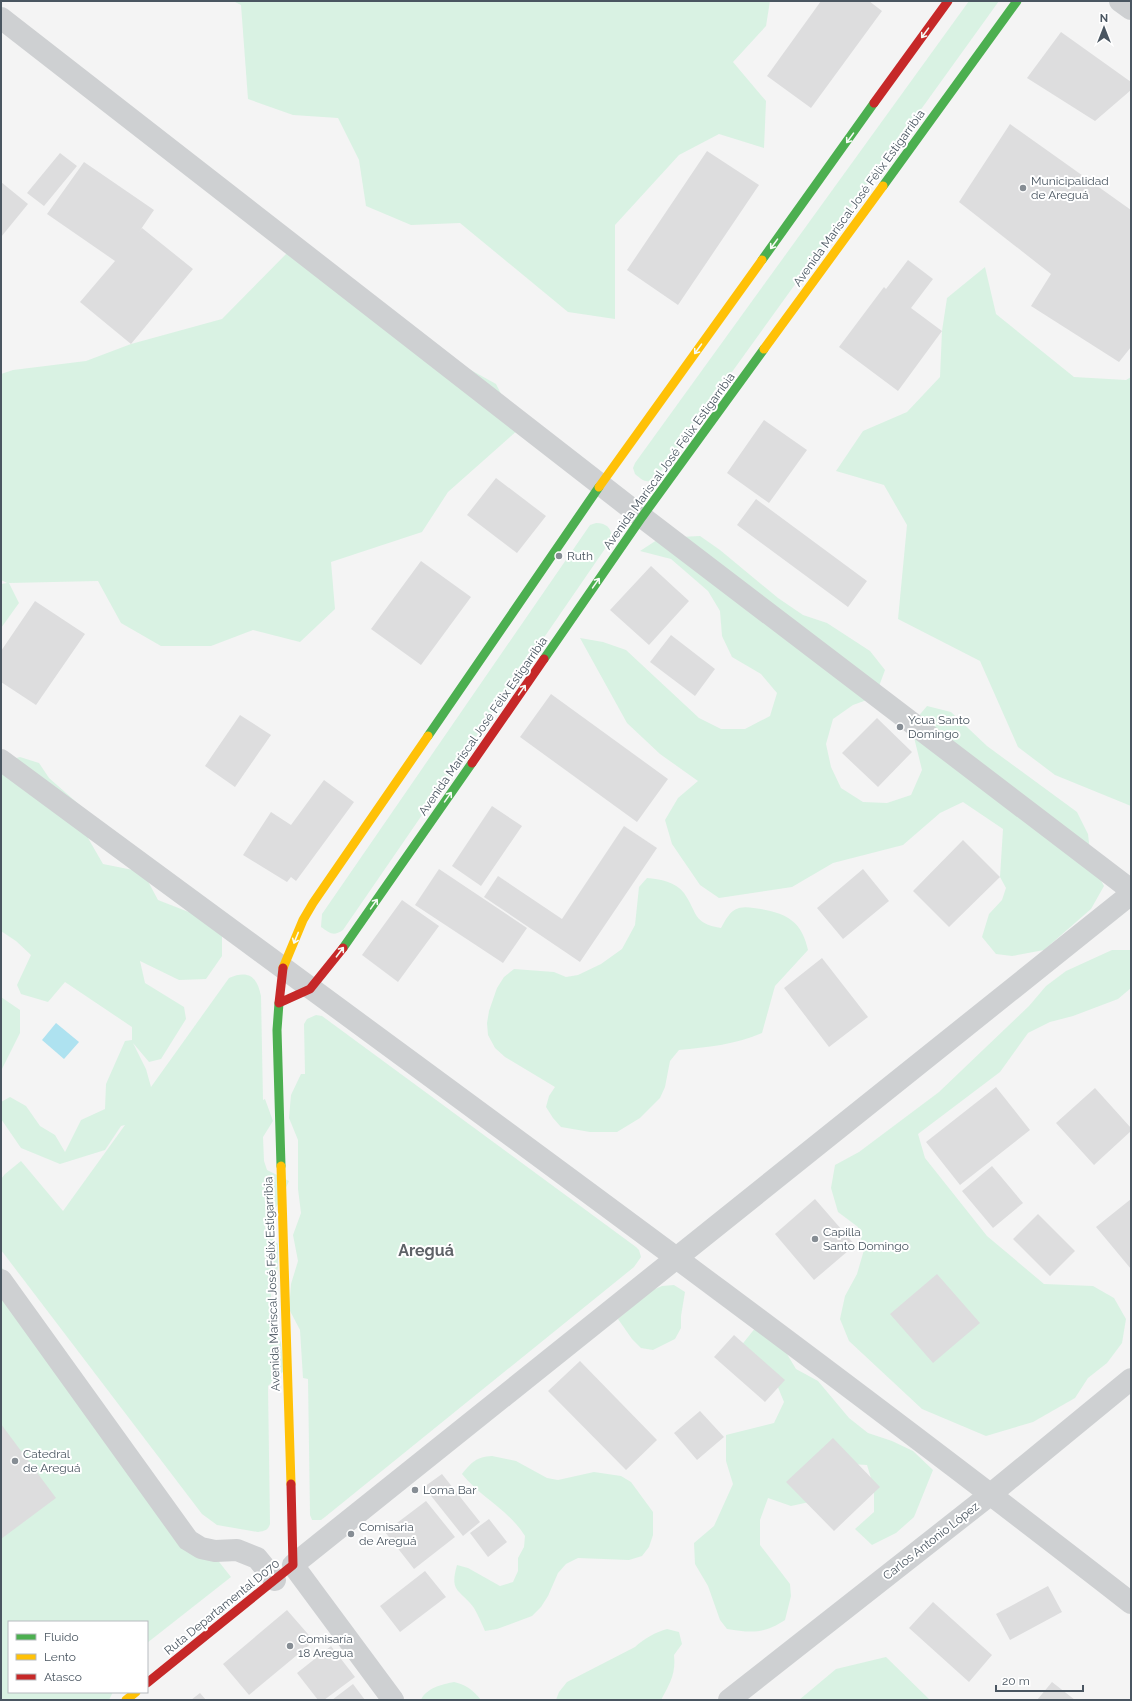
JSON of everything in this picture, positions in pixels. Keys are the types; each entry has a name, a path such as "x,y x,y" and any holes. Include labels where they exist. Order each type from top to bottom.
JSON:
{"main road":[{"name":"Avenida Mariscal José Félix Estigarribia","path":"293,1565 277,1030 283,969 303,920 313,903 601,484 948,1"},
{"name":"Avenida Mariscal José Félix Estigarribia","path":"279,1003 310,989 352,936 642,517 1017,1"},
{"name":"Ruta Departamental D070","path":"148,1682 293,1565"},
{"path":"126,1700 135,1693"}],"street":[{"path":"1120,1 1131,8"},
{"path":"1,18 642,517 1131,890"},
{"path":"1,760 675,1258 991,1494 1131,1603"},
{"path":"393,1700 293,1565 1131,894"},
{"path":"1,1280 188,1540 201,1548 215,1551 237,1550 257,1558 275,1580"},
{"name":"Carlos Antonio López","path":"729,1700 991,1494 1131,1379"}],"green space":[{"path":"233,1 770,1 766,26 733,62 766,101 764,148 719,134 679,155 615,225 615,319 568,312 460,223 411,225 366,206 359,160 338,118 293,115 248,99 241,5"},
{"path":"969,1 999,1 655,479 644,481 635,474 633,468 635,463"},
{"path":"291,249 366,312 496,384 519,429 448,492 422,532 331,562 335,609 300,642 253,630 211,646 161,646 121,623 98,581 9,583 19,603 1,628 1,584 7,583 1,580 1,374 13,370 86,361 131,344 222,319"},
{"path":"985,267 996,314 1074,377 1126,380 1131,377 1131,806 1055,775 1018,747 980,661 898,619 907,525 884,485 836,471 863,431 907,412 940,377 942,331 947,298"},
{"path":"596,523 606,525 608,527 611,533 611,540 343,930 334,934 321,927 322,914 590,525"},
{"path":"700,536 720,550 778,598 803,615 827,623 870,651 885,670 875,697 853,705 833,719 826,744 831,767 841,788 863,802 887,803 911,795 922,770 911,725 927,706 951,712 987,746 1077,812 1088,834 1091,861 1104,886 1091,909 1044,950 1012,956 996,954 982,937 989,914 1002,900 1006,888 1000,877 1003,829 963,802 940,813 903,845 833,863 792,887 719,898 700,885 672,844 665,820 678,798 698,781 660,754 627,723 580,638 603,642 626,650 699,718 721,729 745,729 770,716 777,693 761,674 732,657 722,636 720,611 708,591 671,559 640,551 660,538"},
{"path":"20,757 39,763 49,778 91,815 88,838 103,864 143,872 158,900 222,925 222,956 206,979 179,980 140,961 145,983 184,1007 186,1019 161,1059 149,1062 133,1043 146,1069 151,1087 229,978 241,975 251,976 259,989 261,996 263,1100 265,1099 273,1121 263,1137 264,1161 267,1170 289,1181 279,1203 265,1222 265,1228 278,1244 278,1268 271,1290 271,1314 281,1343 284,1371 268,1386 270,1524 264,1531 258,1532 217,1525 202,1514 1,1250 1,1179 5,1174 21,1161 63,1211 125,1125 121,1126 105,1150 60,1164 21,1148 1,1119 1,1102 10,1097 26,1106 40,1126 55,1135 65,1152 81,1120 105,1109 106,1084 125,1041 132,1040 132,1027 65,982 48,1002 21,994 17,985 31,955 16,941 1,931 1,760 6,761"},
{"path":"647,878 662,880 677,886 684,893 700,920 712,926 721,928 730,913 742,907 771,911 786,917 798,926 802,932 808,950 775,986 762,1033 731,1043 679,1050 670,1061 665,1087 660,1098 640,1118 617,1132 590,1132 561,1127 546,1107 549,1096 555,1087 505,1057 495,1048 488,1035 487,1023 489,1011 497,988 504,977 514,969 554,972 566,977 578,975 601,964 622,949 635,925 639,887"},
{"path":"1112,950 1131,950 1131,988 1118,999 1073,1016 1050,1022 1028,1033 1000,1072 918,1134 925,1158 987,1236 1044,1284 1093,1286 1114,1298 1126,1319 1122,1343 1107,1363 1088,1378 1075,1398 1033,1422 986,1436 922,1409 849,1341 840,1319 845,1296 857,1274 864,1250 858,1227 838,1212 831,1188 835,1165 859,1152 939,1092 1029,1006 1046,986 1066,971"},
{"path":"1,997 20,1010 20,1033 1,1071"},
{"path":"316,1015 322,1016 636,1247 639,1250 641,1257 634,1267 321,1520 312,1520 310,1515 308,1379 303,1378 300,1330 289,1309 291,1284 298,1261 293,1235 301,1213 298,1189 298,1140 289,1118 291,1095 301,1074 305,1074 304,1024 307,1019"},
{"path":"1,1266 13,1286 17,1306 231,1577 148,1642 148,1621 8,1621 8,1693 112,1693 109,1700 1,1700"},
{"path":"674,1285 685,1292 681,1316 681,1328 675,1339 653,1350 641,1348 632,1339 618,1319 650,1291 662,1286"},
{"path":"756,1327 784,1349 796,1369 818,1381 849,1418 868,1433 892,1441 913,1451 933,1470 914,1517 896,1533 872,1545 855,1529 874,1512 874,1488 867,1465 820,1462 814,1501 791,1506 768,1498 760,1520 760,1545 790,1584 791,1596 785,1620 770,1628 750,1632 727,1629 720,1620 708,1586 695,1564 694,1543 714,1526 733,1484 726,1461 726,1435 774,1423 784,1402 775,1380 740,1347"},
{"path":"492,1456 516,1461 547,1478 558,1480 594,1472 621,1476 631,1482 653,1512 653,1535 649,1547 642,1556 629,1560 578,1558 566,1564 558,1573 548,1596 541,1607 532,1616 497,1629 485,1631 474,1608 455,1586 454,1581 457,1565 468,1568 500,1586 513,1582 518,1571 518,1558 524,1547 525,1536 503,1511 477,1490 462,1474 478,1459"},
{"path":"667,1629 679,1632 682,1644 674,1655 673,1673 670,1683 661,1700 556,1700 559,1692 567,1682 635,1647 650,1636"},
{"path":"886,1657 930,1700 799,1700 836,1669"},
{"path":"454,1682 469,1688 481,1700 421,1700 427,1692 440,1685"}],"water":[{"path":"56,1023 79,1042 64,1059 42,1040"}],"building":[{"path":"821,1 869,1 882,11 811,108 767,76"},
{"path":"1061,32 1131,82 1131,90 1095,121 1027,78"},
{"path":"1010,124 1131,210 1131,347 1119,362 1031,306 1051,274 959,202"},
{"path":"707,151 759,185 678,305 627,270"},
{"path":"60,153 77,166 44,206 27,193"},
{"path":"84,162 154,210 139,232 142,228 193,269 131,344 80,302 115,261 47,214"},
{"path":"1,182 28,204 1,237"},
{"path":"908,260 933,279 911,308 942,331 898,391 839,347 884,287 886,289"},
{"path":"764,420 807,450 769,503 727,473"},
{"path":"496,478 546,516 517,553 467,515"},
{"path":"756,499 867,581 848,607 737,525"},
{"path":"421,561 471,597 421,665 371,629"},
{"path":"651,566 689,601 649,645 610,610"},
{"path":"35,601 85,634 36,705 1,682 1,651"},
{"path":"671,635 715,669 695,696 650,662"},
{"path":"551,694 668,779 637,822 520,737"},
{"path":"240,715 271,735 235,787 205,766"},
{"path":"877,718 912,752 878,787 842,753"},
{"path":"324,780 354,802 296,881 291,877 287,882 243,855 271,812 291,825"},
{"path":"492,806 522,826 481,886 452,866"},
{"path":"624,826 657,848 580,962 484,897 498,876 562,919"},
{"path":"963,840 1000,877 949,927 913,891"},
{"path":"439,869 527,928 503,963 415,905"},
{"path":"863,869 889,901 843,939 817,908"},
{"path":"402,900 439,926 398,982 362,955"},
{"path":"822,958 868,1017 829,1047 784,988"},
{"path":"996,1087 1030,1130 960,1185 926,1142"},
{"path":"1095,1088 1131,1128 1131,1131 1094,1165 1056,1123"},
{"path":"992,1166 1023,1203 993,1228 962,1191"},
{"name":"Capilla Santo Domingo","path":"815,1199 855,1245 814,1280 775,1234"},
{"path":"1131,1199 1131,1269 1096,1227"},
{"path":"1038,1214 1075,1251 1050,1276 1013,1239"},
{"path":"937,1274 980,1323 933,1363 890,1314"},
{"path":"734,1335 785,1380 765,1402 714,1357"},
{"path":"580,1361 657,1440 626,1470 548,1391"},
{"path":"700,1411 724,1437 697,1460 674,1433"},
{"name":"Catedral de Areguá","path":"1,1424 56,1498 1,1539"},
{"path":"833,1438 880,1487 834,1531 786,1482"},
{"path":"442,1474 480,1522 463,1536 424,1487"},
{"path":"426,1501 455,1537 414,1569 385,1532"},
{"path":"489,1519 507,1542 488,1557 470,1533"},
{"path":"425,1571 446,1597 400,1632 380,1606"},
{"path":"1048,1586 1062,1612 1010,1640 996,1614"},
{"path":"933,1602 992,1655 969,1682 909,1628"},
{"path":"287,1610 314,1641 249,1695 223,1664"},
{"path":"331,1646 355,1677 324,1700 318,1700 297,1673"},
{"path":"1052,1682 1075,1700 1037,1700"},
{"path":"353,1684 365,1700 332,1700"},
{"path":"200,1693 206,1700 191,1700"}],"traffic: fast":[{"path":"883,186 1017,1"},
{"path":"762,260 874,103"},
{"path":"544,659 642,517 764,349"},
{"path":"428,736 599,487"},
{"path":"343,948 472,763"},
{"path":"279,1003 277,1030 281,1166"}],"traffic: slow":[{"path":"764,349 883,186"},
{"path":"599,487 762,260"},
{"path":"283,968 303,920 313,903 428,736"},
{"path":"281,1166 291,1484"},
{"path":"126,1700 135,1693"}],"traffic: jam":[{"path":"874,103 948,1"},
{"path":"472,763 544,659"},
{"path":"283,968 279,1003 310,989 343,948"},
{"path":"148,1682 293,1565 291,1484"}],"place":[{"name":"Municipalidad de Areguá","path":"1023,188"},
{"name":"Ruth","path":"559,556"},
{"name":"Ycua Santo Domingo","path":"900,727"},
{"name":"Capilla Santo Domingo","path":"815,1239"},
{"name":"Catedral de Areguá","path":"15,1461"},
{"name":"Loma Bar","path":"415,1490"},
{"name":"Comisaria de Areguá","path":"351,1534"},
{"name":"Comisaría 18 Aregua","path":"290,1646"}],"district":[{"name":"Areguá","path":"426,1250"}]}
